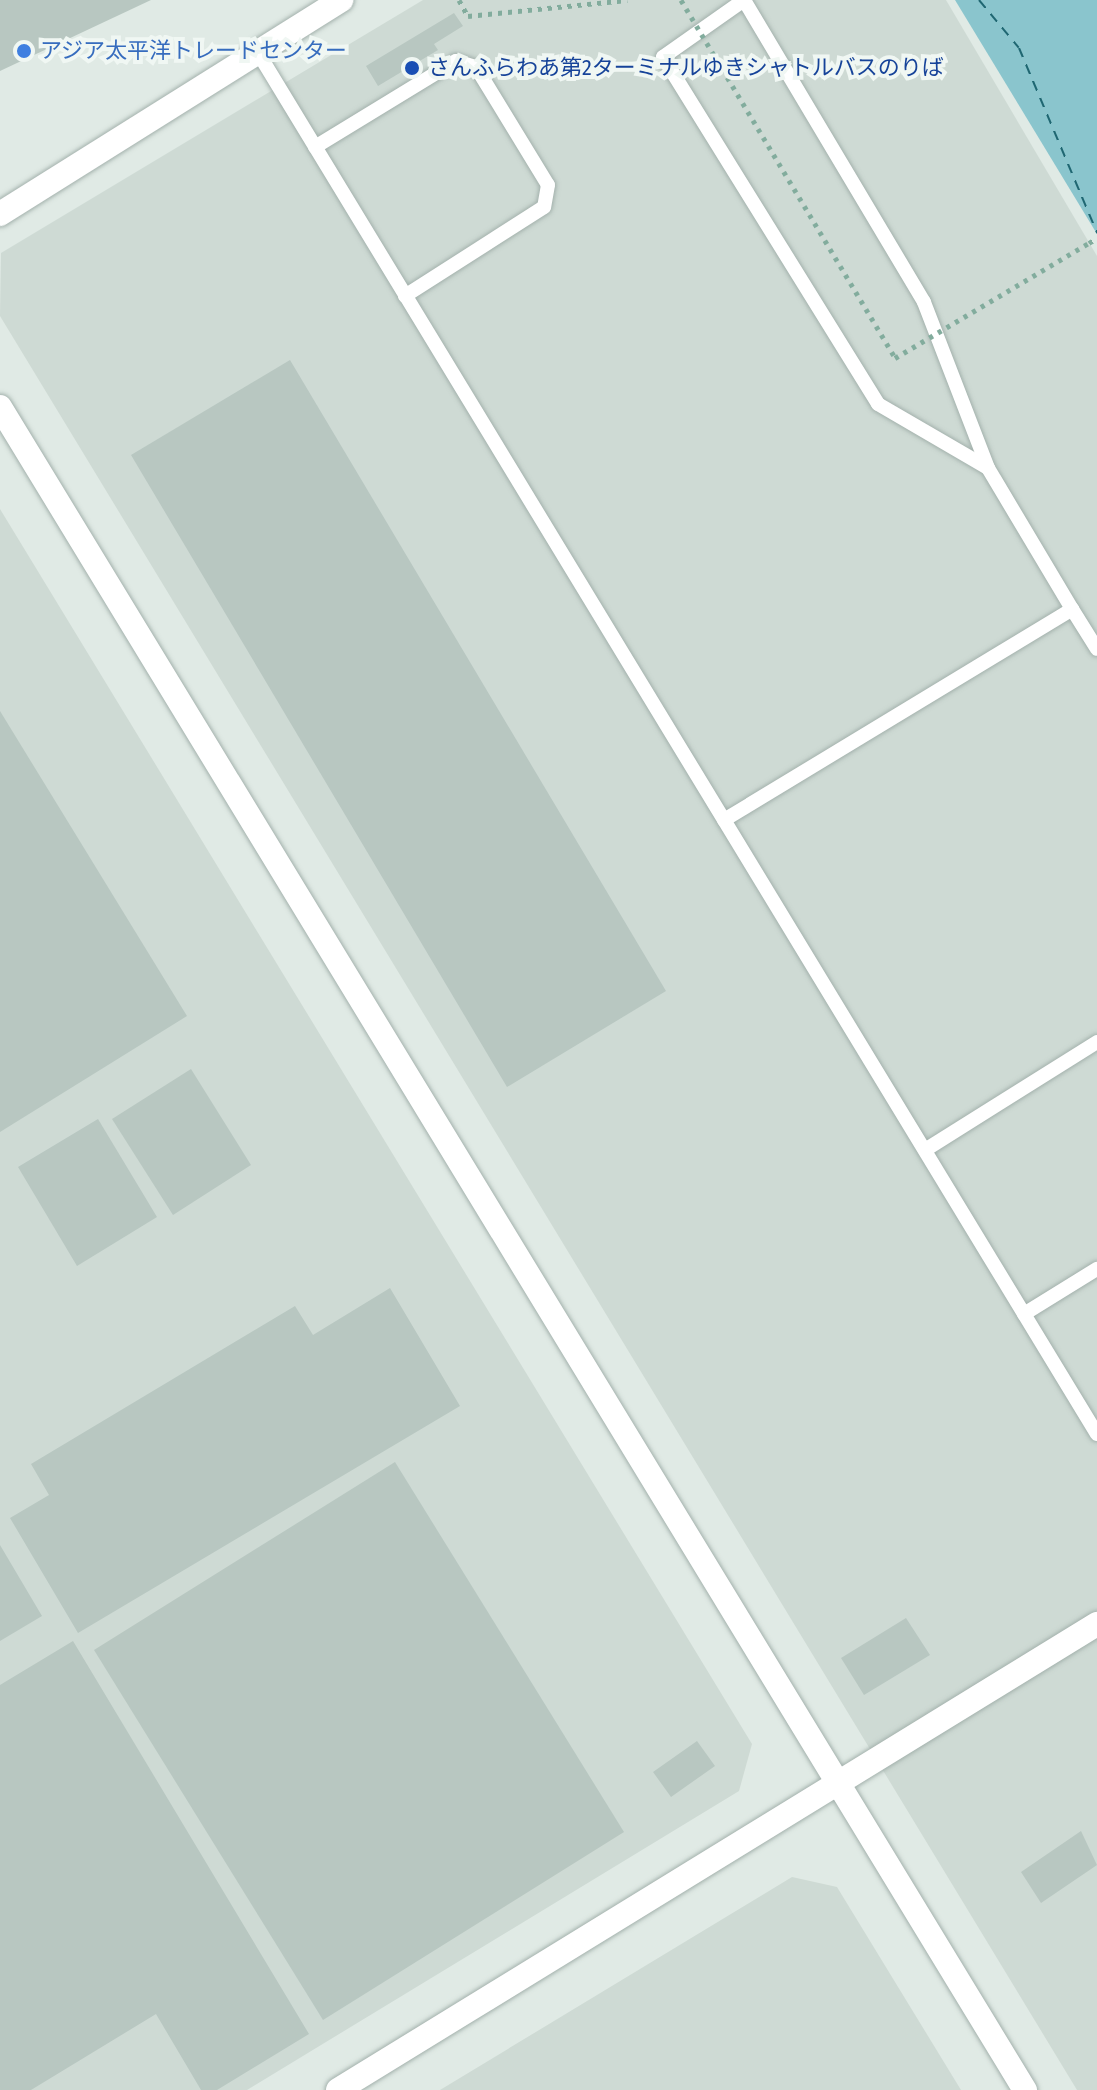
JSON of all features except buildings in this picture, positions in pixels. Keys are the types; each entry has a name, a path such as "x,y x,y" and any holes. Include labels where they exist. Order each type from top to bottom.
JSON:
{"street":[{"path":"0,214 341,0"},
{"path":"0,407 1025,2090"},
{"path":"338,2090 1097,1624"}],"lane":[{"path":"988,468 878,404 663,57 744,0 924,302 988,468 1097,649"},
{"path":"257,51 1097,1434"},
{"path":"315,147 456,61 476,67 548,185 544,207 405,296"},
{"path":"724,820 1072,609"},
{"path":"925,1150 1097,1042"},
{"path":"1024,1314 1097,1269"}],"path":[{"path":"459,0 468,16 627,0"},
{"path":"681,0 895,358 1097,238"}],"shaded area":[{"path":"423,0 946,0 1097,256 1097,2090 1077,2090 0,316 1,253"},
{"path":"0,509 752,1744 739,1791 247,2090 0,2090"},
{"path":"792,1877 837,1887 961,2090 440,2090"}],"water":[{"path":"955,0 1097,0 1097,234"}],"ferry route":[{"path":"979,0 1019,48 1097,233"}],"place":[{"name":"アジア太平洋トレードセンター","path":"24,51"},
{"name":"さんふらわあ第2ターミナルゆきシャトルバスのりば","path":"412,68"}]}
